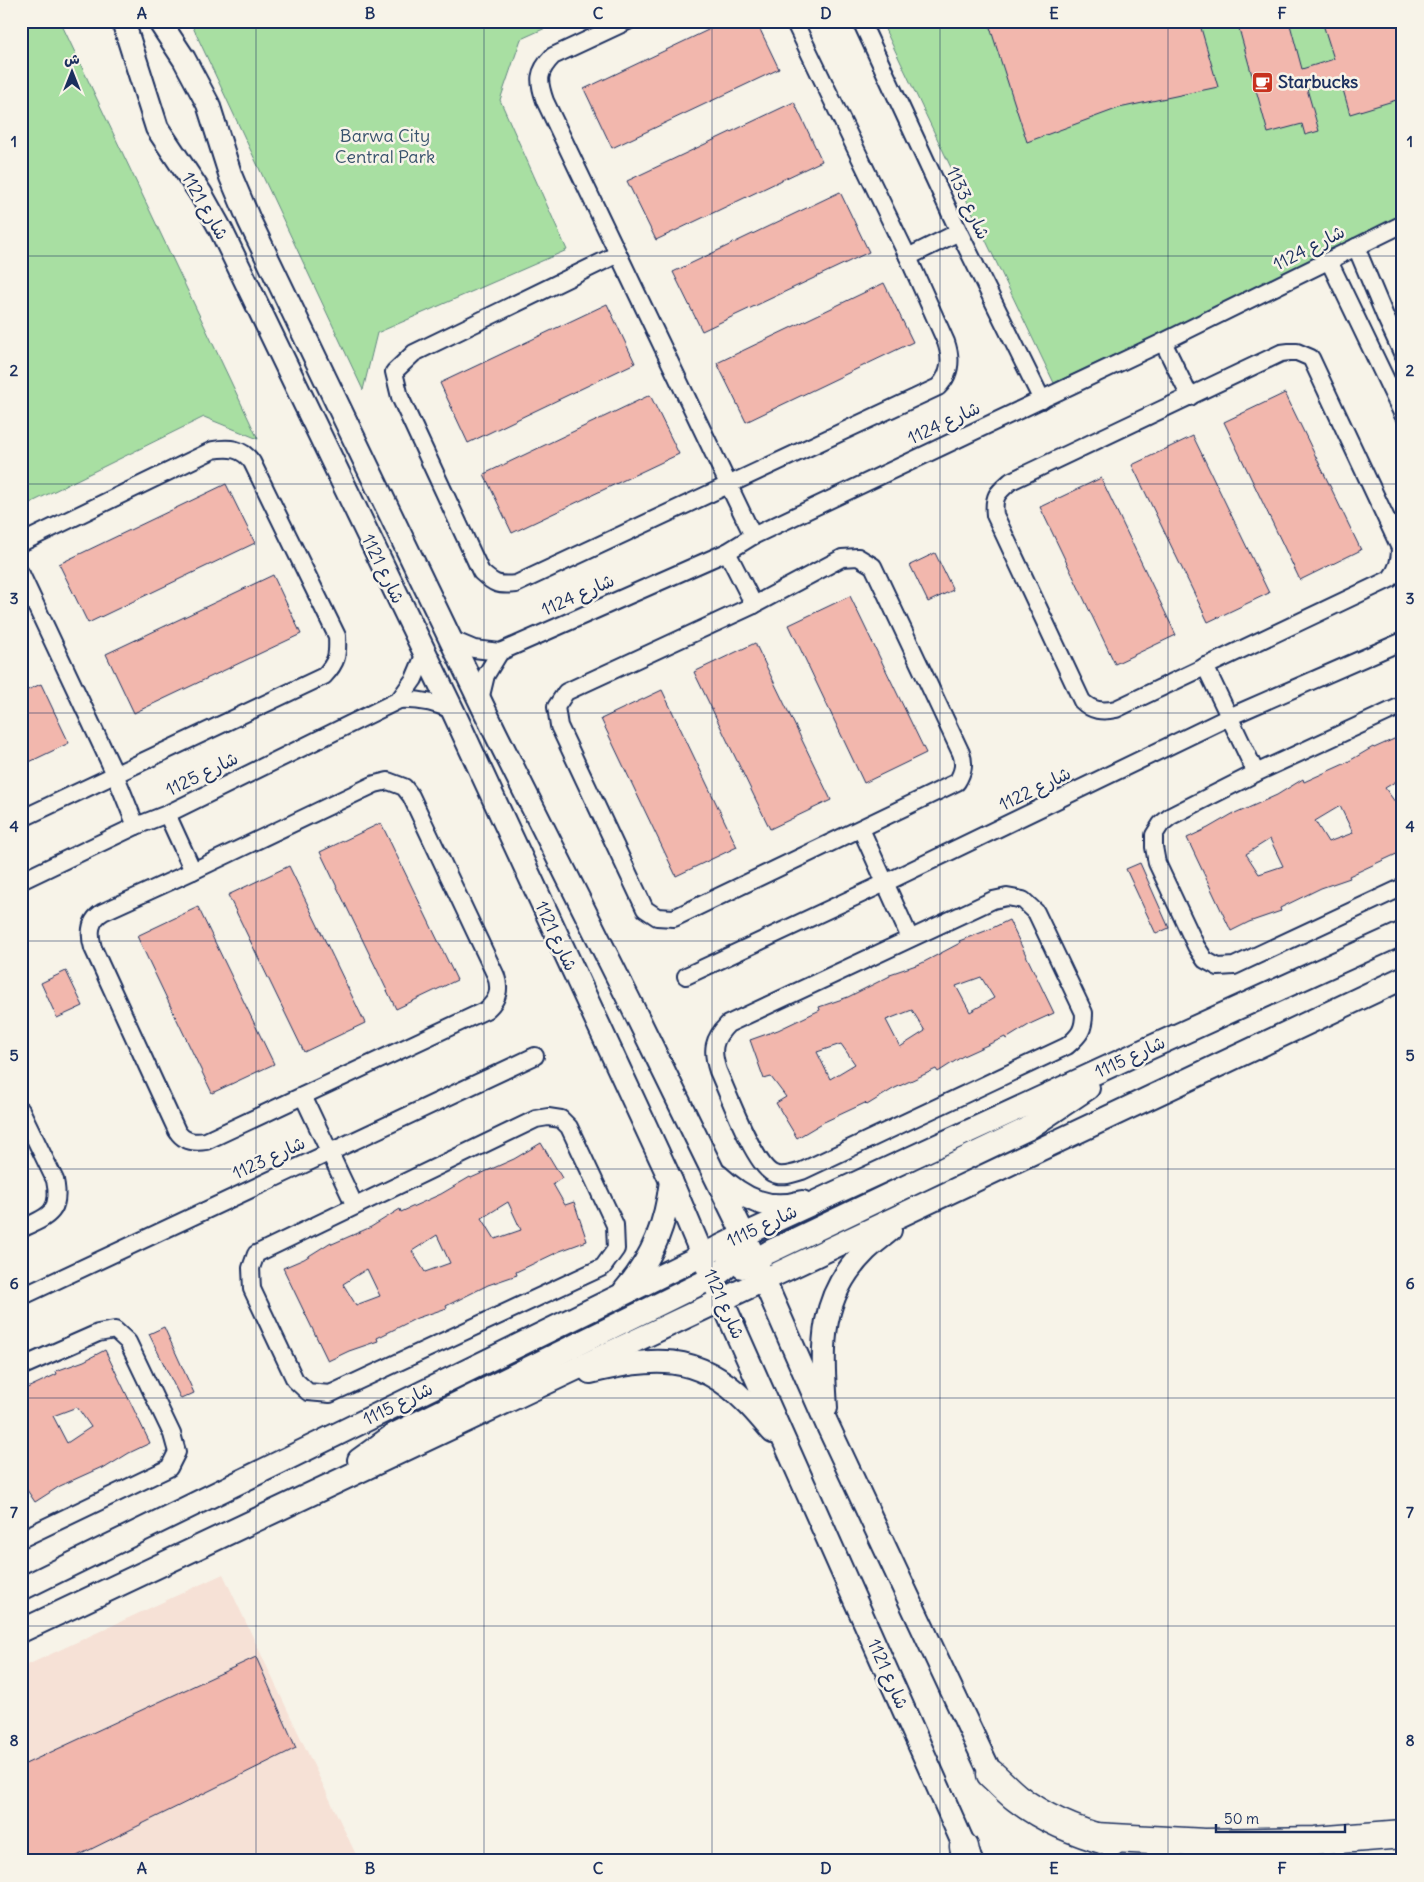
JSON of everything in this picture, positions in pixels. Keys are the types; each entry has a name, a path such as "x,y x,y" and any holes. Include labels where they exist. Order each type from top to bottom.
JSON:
{"highway":[{"path":"989,1769 1018,1798 1045,1816 1095,1838 1179,1861"},
{"path":"1095,1838 1204,1843 1315,1842 1403,1834"}],"street":[{"name":"شارع 1121","path":"122,21 157,128 201,194 221,230 453,712 671,1181 721,1299 964,1848"},
{"name":"شارع 1121","path":"159,21 198,84 208,104 232,177 249,220 450,639 744,1235 827,1424 989,1769"},
{"path":"628,21 553,56 545,64 540,75 541,88 545,101 753,536"},
{"path":"618,254 414,353 394,372 400,397 480,572 491,581 503,586 516,584 938,387 945,380 949,368 950,354 908,257 794,21"},
{"name":"شارع 1133","path":"861,21 959,232 1042,400"},
{"name":"شارع 1124","path":"500,652 727,552 753,536 1163,342 1403,224"},
{"path":"908,257 959,232"},
{"path":"1356,247 1384,316 1403,355"},
{"path":"1330,261 1403,416"},
{"path":"1163,342 1190,397"},
{"path":"1297,352 1311,358 1400,548 1399,563 1396,572 1390,579 1116,709 1106,711 1095,710 1088,707 1082,701 995,515 994,503 997,494 1011,481 1190,397 1281,354 1297,352"},
{"path":"21,543 213,450 226,447 238,450 246,454 252,462 337,636 338,654 333,666 324,676 21,819"},
{"path":"727,552 754,605"},
{"path":"858,557 873,566 961,753 964,767 957,782 861,829 674,918 657,917 645,909 559,726 556,707 566,692 754,605 842,558 858,557"},
{"path":"21,574 115,774 136,826"},
{"path":"450,639 474,649 500,652 486,675 480,700"},
{"name":"شارع 1122","path":"686,976 885,883 1230,717 1403,641"},
{"name":"شارع 1125","path":"399,700 414,679 425,653"},
{"path":"1205,666 1256,773"},
{"name":"شارع 1125","path":"21,881 136,826 167,814 399,700 427,701 453,712"},
{"path":"1403,705 1256,773 1171,816 1161,824 1154,835 1157,863 1196,946 1205,960 1218,967 1234,966 1403,887"},
{"path":"384,781 393,782 404,787 412,796 496,976 498,995 495,1002 486,1010 206,1141 189,1141 177,1131 93,948 90,933 93,921 97,915 193,871 375,784 384,781"},
{"path":"167,814 193,871"},
{"path":"861,829 910,938"},
{"path":"1007,897 1023,900 1036,912 1081,1003 1084,1013 1084,1026 1077,1038 1067,1046 802,1171 787,1175 773,1174 763,1164 754,1150 718,1071 714,1060 714,1048 718,1034 728,1024 910,938 993,900 1007,897"},
{"name":"شارع 1115","path":"21,1589 744,1235 1147,1049 1403,934"},
{"path":"21,1630 317,1492 721,1299 726,1285 742,1266 759,1270 918,1208 1403,978"},
{"path":"759,1270 1027,1129 1147,1049"},
{"name":"شارع 1123","path":"21,1297 535,1056"},
{"path":"303,1096 355,1206"},
{"path":"21,1110 55,1180 57,1193 56,1203 51,1213 21,1229"},
{"path":"548,1118 561,1120 575,1138 615,1225 616,1249 603,1267 371,1375 330,1394 308,1392 295,1380 252,1289 252,1268 256,1254 355,1206 536,1120 548,1118"},
{"path":"712,1169 729,1186 755,1202 777,1206 827,1196"},
{"path":"621,1294 645,1264 655,1245 668,1203 671,1181"},
{"path":"827,1424 823,1367 827,1316 832,1302 843,1279 866,1250 918,1208"},
{"path":"317,1492 395,1434 726,1270 734,1261 744,1235"},
{"path":"21,1367 98,1333 115,1330 128,1342 172,1434 177,1452 169,1468 21,1539"},
{"path":"546,1383 641,1361 670,1362 694,1366 711,1374 746,1401 789,1450"}],"shaded area":[{"path":"223,1574 359,1861 21,1861 21,1668"}],"green space":[{"path":"21,21 60,21 258,439 204,417 22,507"},
{"name":"Barwa City Central Park","path":"190,21 561,21 521,39 500,100 567,250 377,333 363,390"},
{"path":"881,21 1403,21 1403,220 1054,383"}],"building":[{"path":"727,21 756,21 779,69 612,148 584,89"},
{"path":"988,21 1199,21 1218,87 1119,108 1027,142"},
{"path":"1253,21 1289,21 1302,69 1334,59 1322,21 1403,21 1403,98 1350,114 1340,79 1307,89 1319,131 1305,135 1302,124 1268,133 1238,25"},
{"path":"794,102 822,161 656,240 627,181"},
{"path":"840,192 869,252 702,331 673,272"},
{"path":"884,283 913,342 746,422 717,363"},
{"path":"607,304 635,363 468,443 440,383"},
{"path":"1285,393 1361,550 1300,580 1224,422"},
{"path":"650,395 679,454 512,533 484,474"},
{"path":"1193,436 1269,593 1208,622 1132,465"},
{"path":"1101,478 1176,635 1115,664 1040,507"},
{"path":"226,484 255,543 88,623 59,564"},
{"path":"935,553 953,590 928,602 910,565"},
{"path":"273,575 301,634 134,713 106,654"},
{"path":"850,596 926,753 864,783 789,625"},
{"path":"755,643 831,800 770,829 694,672"},
{"path":"41,684 69,743 21,766 21,693"},
{"path":"662,690 737,847 676,876 601,719"},
{"path":"1403,735 1403,777 1385,788 1403,813 1403,851 1349,876 1350,878 1321,888 1280,908 1281,911 1249,922 1231,931 1187,838 1234,813 1277,795 1303,779 1304,782","holes":["1340,806 1353,833 1328,842 1315,821","1270,839 1283,866 1259,874 1246,854"]},
{"path":"381,823 457,980 396,1009 320,852"},
{"path":"1140,863 1169,928 1156,934 1126,869"},
{"path":"289,866 365,1023 304,1052 228,895"},
{"path":"198,907 274,1064 212,1093 137,936"},
{"path":"1009,920 1054,1013 1032,1023 1006,1039 1005,1037 963,1056 938,1072 936,1069 893,1089 867,1105 865,1103 824,1122 797,1138 776,1103 786,1097 771,1077 764,1079 750,1040 778,1030 820,1010 819,1007 848,997 890,976 890,974 922,963 960,943 959,941","holes":["981,977 994,998 970,1012 956,986","912,1010 925,1031 900,1047 886,1020","841,1044 855,1064 830,1079 817,1052"]},
{"path":"66,971 83,1006 57,1018 41,983"},
{"path":"541,1143 562,1178 553,1184 565,1205 574,1202 587,1241 560,1251 516,1272 517,1275 488,1285 446,1306 447,1308 417,1318 377,1338 378,1341 328,1361 283,1268 304,1259 331,1242 332,1244 371,1227 400,1209 401,1212 441,1194 470,1177 514,1159","holes":["508,1202 521,1230 495,1239 482,1218","437,1235 450,1263 425,1272 412,1251","367,1269 380,1296 356,1305 343,1284"]},
{"path":"164,1327 194,1393 181,1399 149,1334"},
{"path":"105,1350 150,1443 103,1469 102,1467 60,1486 35,1502 21,1481 21,1391 57,1374 56,1371 84,1361","holes":["77,1407 91,1427 67,1443 53,1416"]},
{"path":"256,1657 296,1748 67,1861 21,1861 21,1766"}],"place":[{"name":"Starbucks","path":"1262,82"}]}
